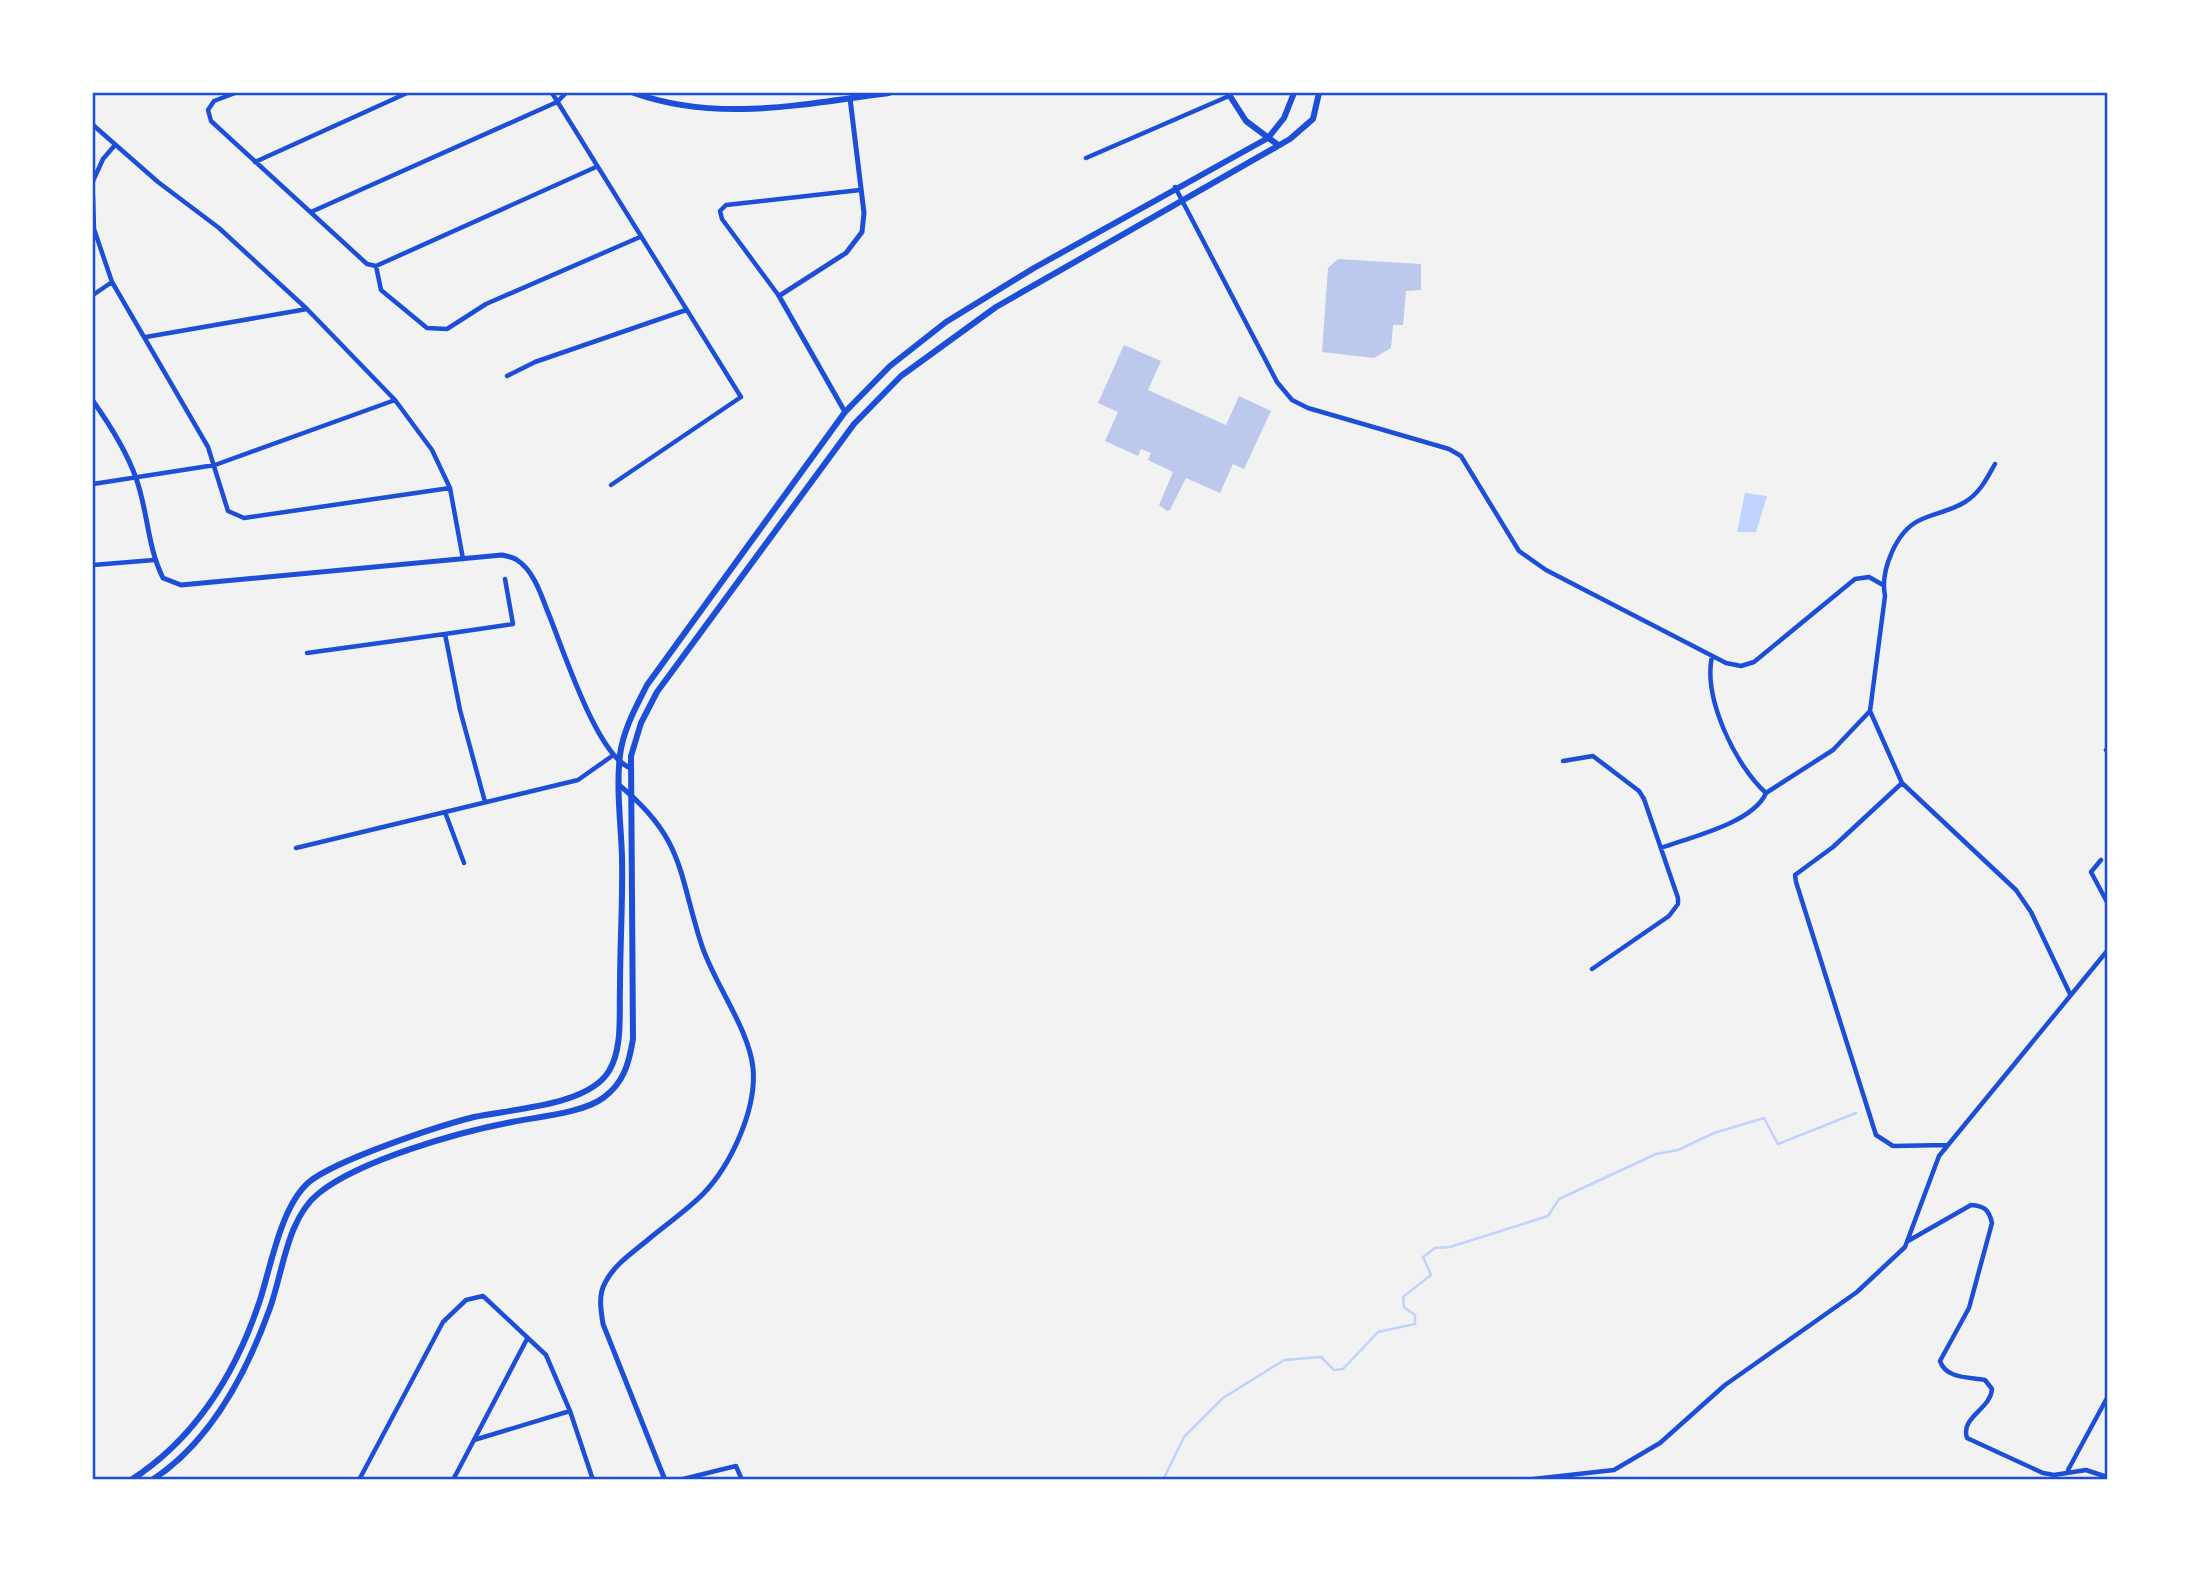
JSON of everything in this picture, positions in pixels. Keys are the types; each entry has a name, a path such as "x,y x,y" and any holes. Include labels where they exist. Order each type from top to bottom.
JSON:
{"main road":[{"path":"634,93 655,96 691,109 722,110 780,107 889,93"},
{"path":"131,1480 169,1450 212,1403 233,1367 258,1304 288,1213 296,1197 309,1183 325,1172 424,1133 473,1118 562,1100 593,1088 609,1072 619,1037 622,861 620,765 630,719 647,685 845,412 890,366 946,323 1175,187 1268,138 1284,118 1294,93"},
{"path":"152,1480 178,1458 222,1409 244,1373 270,1308 299,1219 319,1193 348,1175 428,1144 476,1129 565,1111 602,1100 620,1083 629,1063 633,1039 631,756 641,723 657,692 869,407 928,354 996,307 1279,145 1308,124 1315,113 1319,93"},
{"path":"1228,94 1247,121 1279,145"}],"street":[{"path":"235,93 215,101 208,110 211,121 367,264 376,266 596,167"},
{"path":"255,162 407,93"},
{"path":"552,93 741,397 611,485"},
{"path":"311,212 557,102 566,93"},
{"path":"1086,158 1228,94"},
{"path":"779,296 846,253 862,232 864,213 850,98"},
{"path":"93,125 158,182 219,228 307,309 395,400 432,450 450,488 463,559"},
{"path":"93,181 103,159 115,145"},
{"path":"1175,187 1278,382 1292,400 1308,408 1449,449 1461,456 1519,551 1546,570 1726,663 1741,666 1754,662 1855,579 1869,577 1882,585"},
{"path":"845,412 779,296 722,219 720,211 726,205 860,190"},
{"path":"93,196 94,229 113,282 208,447 228,511 243,518 450,488"},
{"path":"376,266 381,290 427,328 447,329 485,304 640,237"},
{"path":"93,295 113,282"},
{"path":"146,337 307,309"},
{"path":"507,376 536,362 686,310"},
{"path":"93,484 215,465 395,400"},
{"path":"94,404 108,419 136,479 154,560 163,578 181,585 502,555 516,559 528,570 593,724 612,756 620,765 631,768"},
{"path":"1995,464 1979,491 1966,502 1918,521 1902,535 1882,585 1885,596 1870,711 1902,783 2016,890 2031,912 2070,994"},
{"path":"93,565 154,560"},
{"path":"307,653 513,624 505,579"},
{"path":"445,634 460,710 485,803"},
{"path":"1712,656 1710,666 1714,697 1725,732 1740,761 1766,793"},
{"path":"1661,848 1716,829 1760,805 1766,793 1833,750 1870,711"},
{"path":"1563,761 1585,755 1593,756 1639,791 1678,898 1675,909 1649,932 1592,969"},
{"path":"296,848 578,780 612,756"},
{"path":"1902,783 1833,847 1801,869 1795,875 1796,883 1875,1135 1894,1146 1948,1145"},
{"path":"620,785 658,821 676,853 705,956 748,1046 753,1069 747,1112 726,1162 703,1194 618,1265 604,1284 600,1302 603,1324 664,1480"},
{"path":"445,812 464,863"},
{"path":"2101,860 2091,872 2107,902"},
{"path":"1907,1241 1939,1156 2107,951"},
{"path":"1524,1480 1614,1470 1660,1443 1725,1385 1857,1293 1907,1241 1971,1205 1983,1206 1990,1213 1992,1223 1969,1308 1941,1355 1942,1367 1951,1374 1985,1380 1992,1389 1990,1398 1965,1429 1970,1441 2043,1474 2086,1470 2107,1477"},
{"path":"359,1480 443,1322 466,1300 484,1296 546,1355 570,1410 593,1480"},
{"path":"453,1480 527,1339"},
{"path":"2068,1471 2107,1398"},
{"path":"473,1440 570,1410"},
{"path":"679,1480 736,1466 742,1480"}],"water":[{"path":"1745,493 1767,496 1756,532 1737,532"}],"building":[{"path":"1338,259 1421,264 1421,290 1406,291 1403,325 1393,325 1391,348 1374,358 1322,352 1328,268"},
{"path":"1124,345 1161,361 1148,390 1226,425 1239,396 1271,411 1244,469 1233,464 1220,493 1186,478 1170,510 1167,511 1159,505 1173,472 1148,460 1151,453 1141,449 1138,456 1105,441 1118,412 1098,403"}],"waterway":[{"path":"1163,1480 1184,1437 1223,1398 1284,1360 1321,1357 1334,1370 1343,1369 1378,1332 1415,1324 1415,1315 1404,1307 1403,1297 1431,1275 1423,1257 1435,1248 1450,1247 1548,1216 1559,1199 1656,1154 1678,1150 1714,1133 1764,1118 1778,1144 1856,1113"}]}
